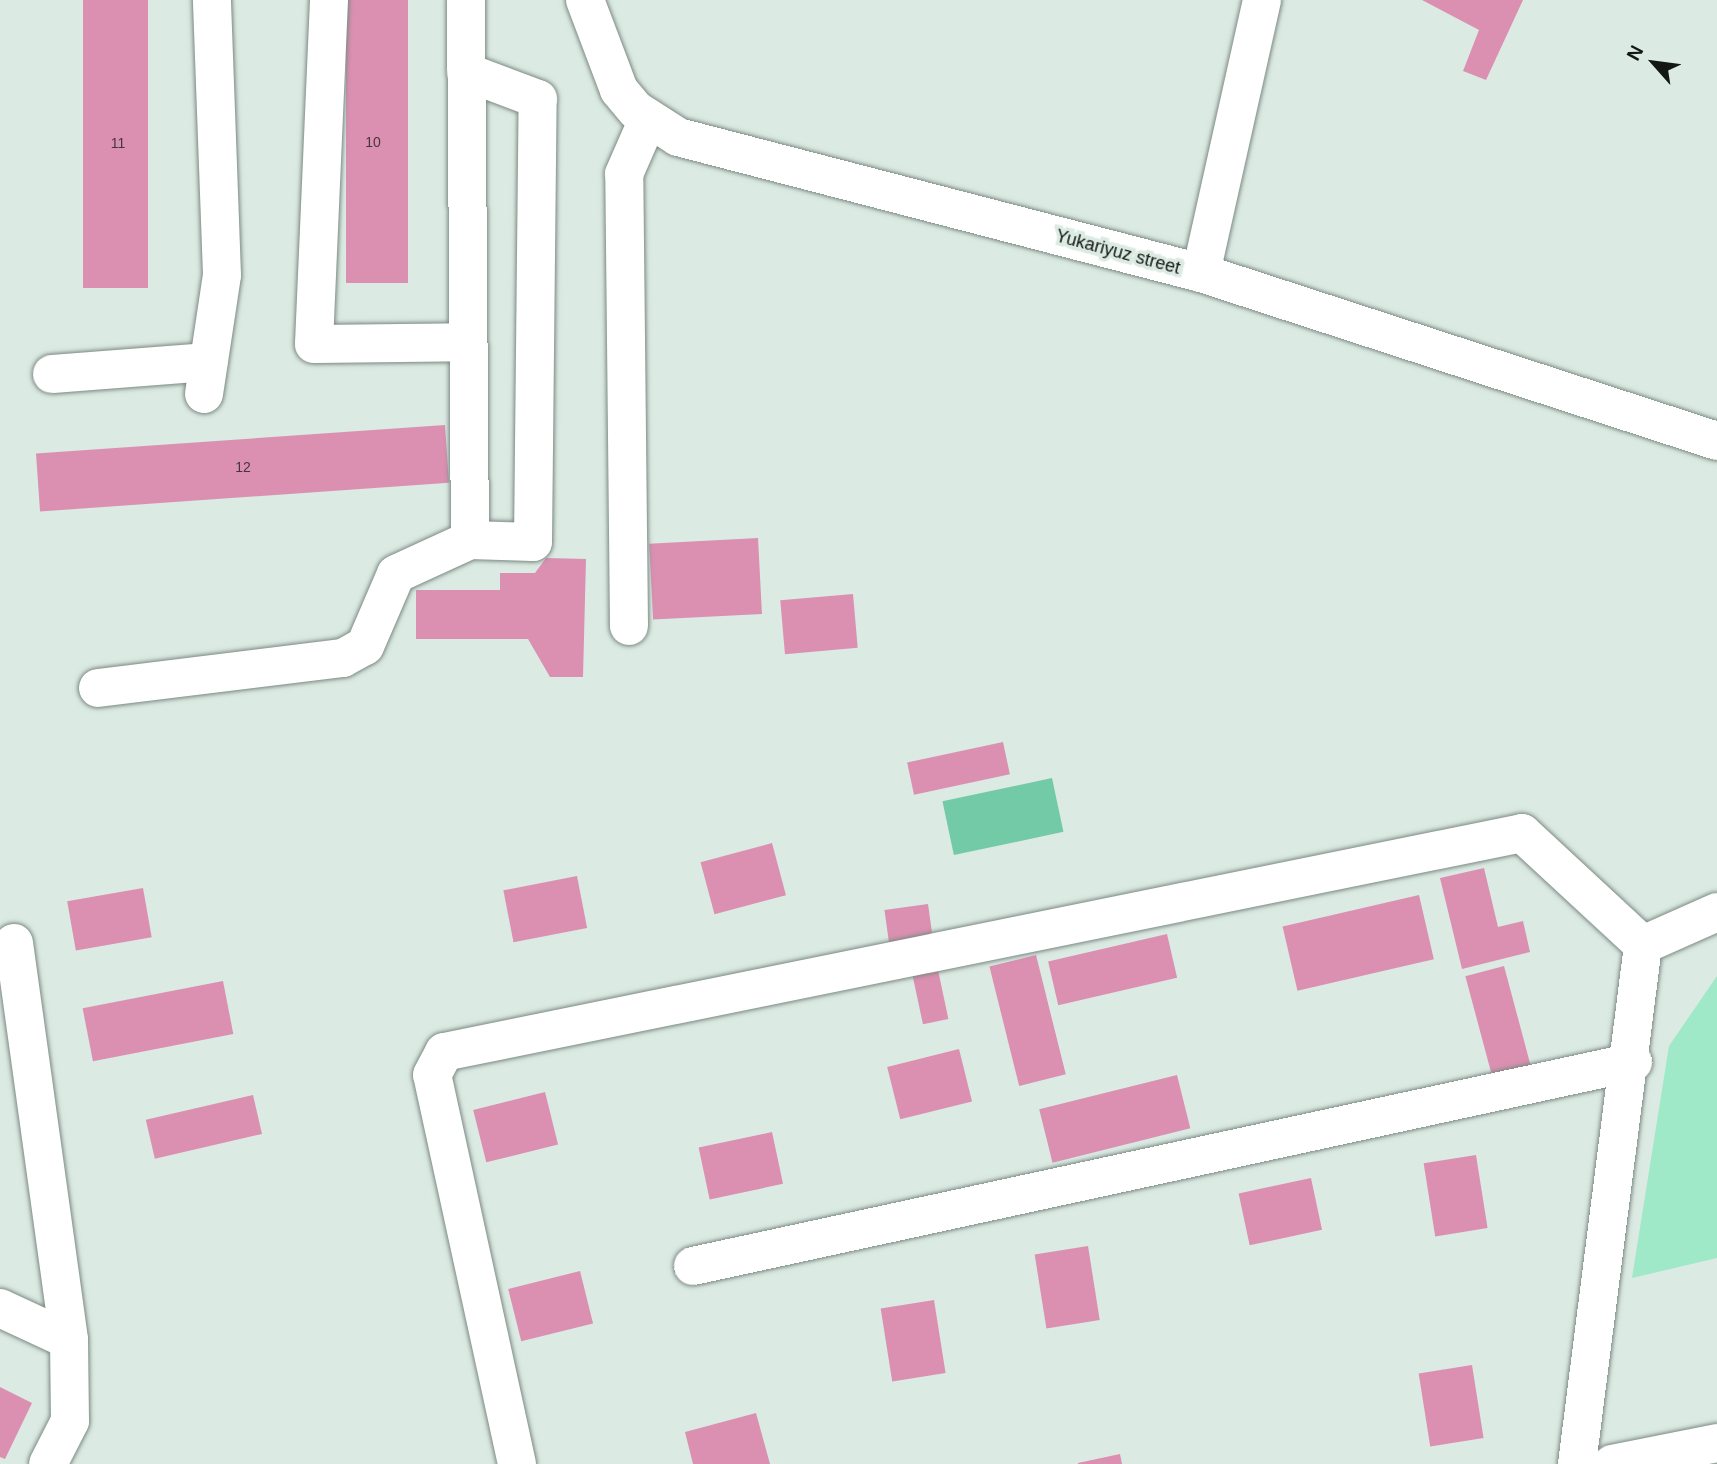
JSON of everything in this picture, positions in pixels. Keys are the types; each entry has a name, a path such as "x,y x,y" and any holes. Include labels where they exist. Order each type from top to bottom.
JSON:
{"street":[{"path":"52,374 207,378 222,275 212,0"},
{"path":"329,0 314,344 468,342"},
{"path":"466,0 470,540"},
{"name":"Yukariyuz street","path":"585,0 619,90 648,119 678,137 1201,273 1717,441"},
{"path":"1201,273 1262,0"},
{"path":"98,688 342,657 365,646 396,574 470,540 533,542 538,99 466,72"},
{"path":"628,626 624,174 648,119"},
{"path":"517,1464 432,1075 444,1052 1522,833 1643,945"},
{"path":"1643,945 1717,912"},
{"path":"14,943 69,1340 70,1421 48,1464"},
{"path":"1577,1464 1633,1062 1643,945"},
{"path":"693,1266 1633,1062"},
{"path":"0,1308 69,1340"},
{"path":"1612,1464 1717,1443"}],"shaded area":[{"path":"1052,778 1063,832 954,855 942,801"},
{"path":"1717,976 1717,1258 1632,1278 1669,1046"}],"building":[{"path":"83,0 148,0 148,288 83,288"},
{"path":"346,0 408,0 408,283 346,283"},
{"path":"1422,0 1523,0 1486,80 1463,71 1479,30"},
{"path":"445,425 449,483 40,511 36,454"},
{"path":"758,538 762,614 653,620 649,544"},
{"path":"546,558 586,559 583,677 550,677 528,639 416,639 416,590 500,590 500,573 535,573"},
{"path":"853,594 858,648 785,654 780,600"},
{"path":"1003,742 1010,774 914,795 907,762"},
{"path":"772,843 786,895 714,914 701,862"},
{"path":"1484,868 1498,927 1523,921 1530,952 1462,969 1440,878"},
{"path":"577,876 587,928 513,942 503,890"},
{"path":"143,888 152,937 76,951 67,901"},
{"path":"1419,895 1434,959 1297,991 1283,926"},
{"path":"928,904 933,940 889,946 884,910"},
{"path":"1167,934 1177,978 1058,1005 1048,961"},
{"path":"1036,955 1066,1074 1019,1086 989,967"},
{"path":"1504,966 1531,1068 1493,1079 1465,976"},
{"path":"938,970 948,1019 923,1024 913,975"},
{"path":"223,981 233,1034 93,1061 83,1008"},
{"path":"959,1049 972,1101 900,1119 887,1067"},
{"path":"1177,1075 1190,1128 1053,1163 1039,1109"},
{"path":"545,1092 558,1144 486,1162 473,1110"},
{"path":"253,1095 262,1134 155,1159 146,1120"},
{"path":"772,1132 783,1184 710,1199 699,1148"},
{"path":"1476,1155 1488,1228 1435,1236 1424,1163"},
{"path":"1311,1178 1322,1230 1250,1245 1239,1193"},
{"path":"1088,1246 1100,1320 1046,1329 1035,1254"},
{"path":"580,1271 593,1323 521,1341 508,1289"},
{"path":"934,1300 946,1373 892,1382 881,1308"},
{"path":"1472,1365 1484,1438 1430,1447 1419,1373"},
{"path":"0,1387 32,1403 5,1459 0,1457"},
{"path":"756,1413 770,1464 693,1464 685,1432"},
{"path":"1120,1454 1122,1464 1078,1464 1078,1463"}]}
